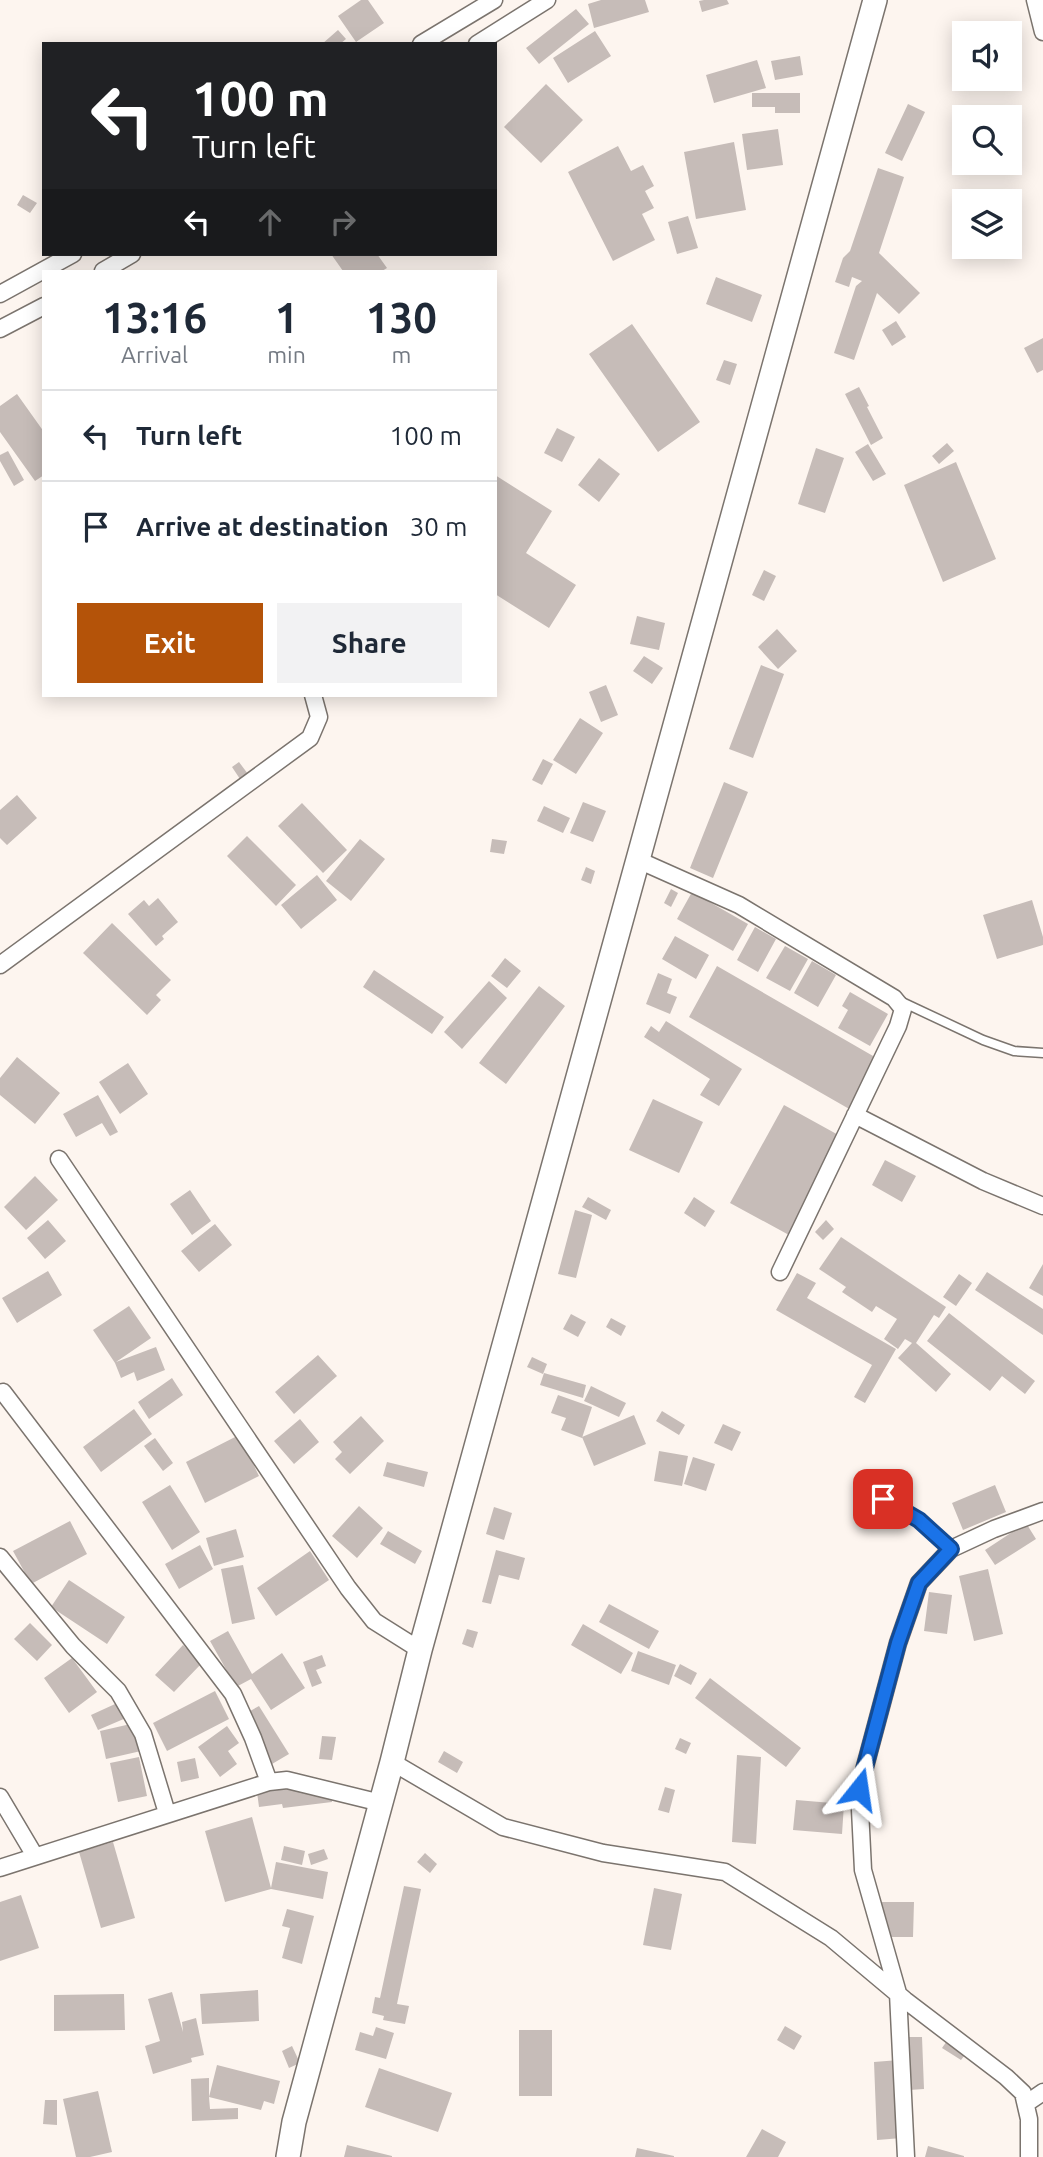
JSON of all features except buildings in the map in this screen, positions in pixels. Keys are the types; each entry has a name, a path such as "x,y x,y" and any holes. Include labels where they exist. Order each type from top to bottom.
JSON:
{"main road":[{"path":"288,2157 294,2122 420,1650 875,0"}],"street":[{"path":"424,42 494,0"},
{"path":"480,42 547,0"},
{"path":"1035,0 1043,32"},
{"path":"45,270 69,256"},
{"path":"105,270 129,256"},
{"path":"0,295 42,271"},
{"path":"0,329 41,314"},
{"path":"0,965 310,738 319,717 314,697"},
{"path":"638,860 739,905 894,998 903,1009 898,1026 780,1272"},
{"path":"855,1115 983,1181 1043,1206"},
{"path":"59,1159 348,1588 374,1621 420,1650"},
{"path":"3,1392 233,1694 269,1782"},
{"path":"906,2157 898,1993 863,1870 859,1789 898,1643 919,1583 951,1549 1043,1511"},
{"path":"0,1558 73,1646 118,1691 143,1734 167,1813"},
{"path":"392,1762 503,1827 603,1853 725,1872 831,1938 1006,2077 1023,2093 1027,2103 1028,2157"},
{"path":"0,1868 269,1782 287,1780 381,1803"},
{"path":"0,1797 35,1856"},
{"path":"1027,2103 1043,2092"}],"lane":[{"path":"894,998 993,1044 1014,1051 1043,1053"},
{"path":"866,1488 919,1520 951,1549"}],"route":[{"path":"859,1789 898,1643 919,1583 951,1549 919,1520 883,1499"}]}
